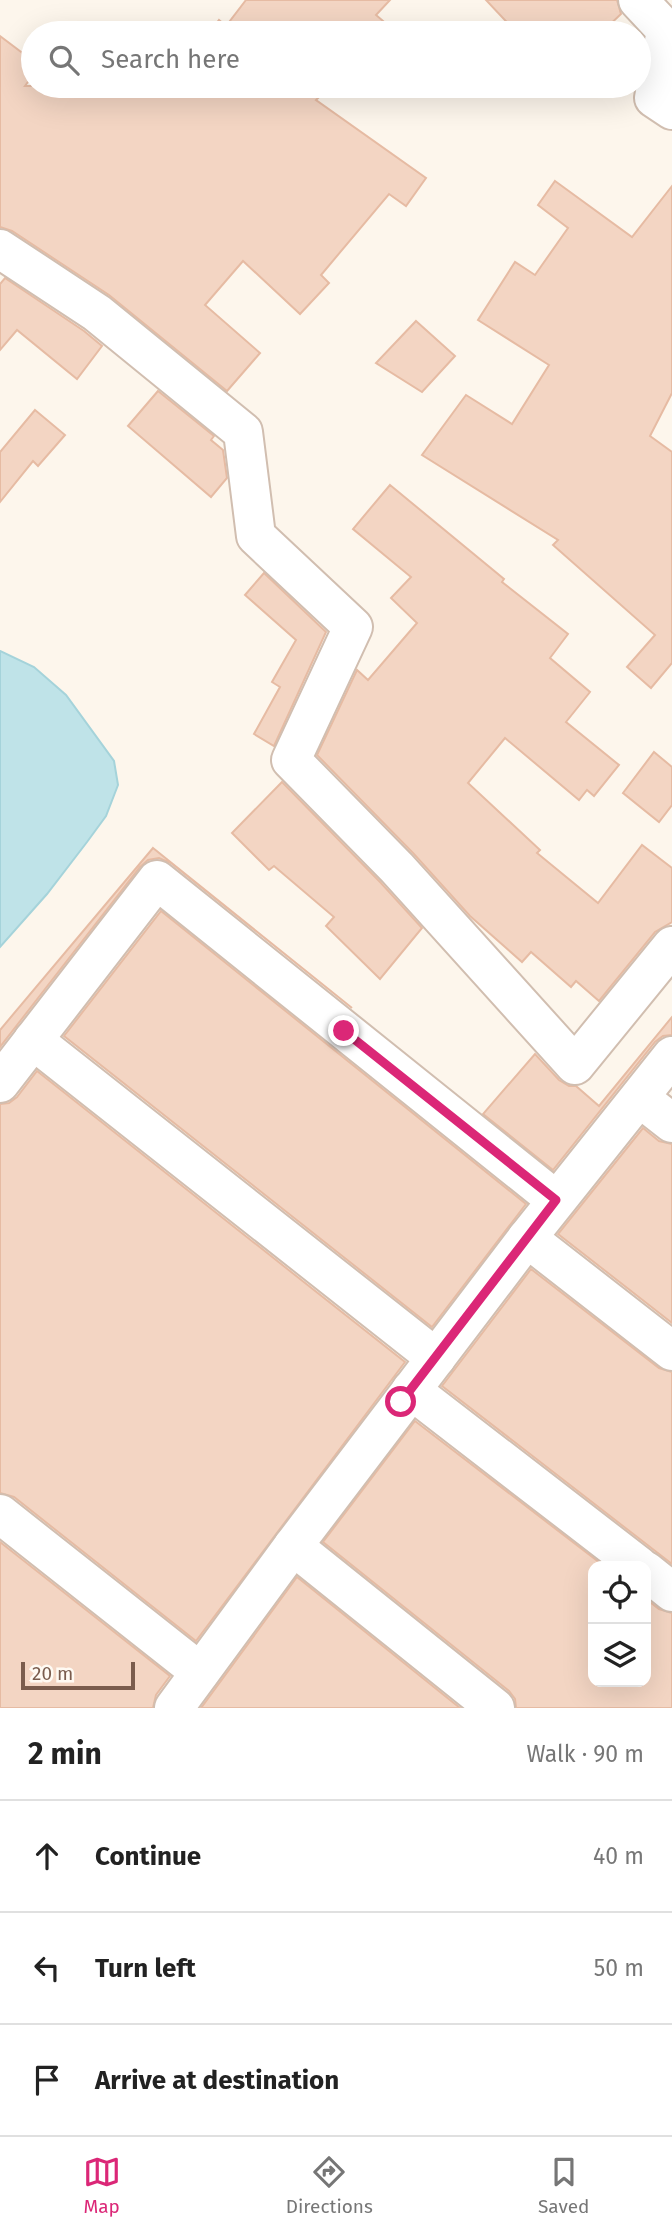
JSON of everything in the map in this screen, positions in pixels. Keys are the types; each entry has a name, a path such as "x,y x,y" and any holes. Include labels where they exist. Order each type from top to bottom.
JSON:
{"street":[{"path":"638,0 666,30 654,98 672,110"},
{"path":"0,249 97,313 243,432 256,536 353,627 291,760 397,868 575,1065 672,946"},
{"path":"0,1083 157,880 556,1200"},
{"path":"33,1040 436,1358"},
{"path":"174,1708 293,1546 556,1200 672,1056"},
{"path":"640,1098 672,1123"},
{"path":"527,1238 672,1351"},
{"path":"411,1390 633,1561"},
{"path":"0,1514 200,1672"},
{"path":"293,1546 495,1708"},
{"path":"651,1575 672,1591"}],"water":[{"path":"0,651 34,667 66,695 114,761 118,785 106,816 47,894 0,947"}],"building":[{"path":"246,0 390,0 376,15 383,21 230,21"},
{"path":"486,0 617,0 621,14 614,21 506,21"},
{"path":"0,36 21,52 21,98 318,98 316,100 426,178 406,206 389,194 321,275 329,283 300,314 243,261 205,305 260,353 227,391 109,295 12,231 0,227"},
{"path":"555,181 632,237 672,186 672,393 650,436 672,452 672,663 651,688 627,667 655,635 553,545 558,540 422,455 466,395 512,424 549,365 478,320 515,262 535,275 568,228 538,205"},
{"path":"5,278 102,346 77,379 17,330 0,350 0,284"},
{"path":"416,321 455,356 422,392 376,363"},
{"path":"158,391 214,436 211,440 223,450 227,478 211,497 128,426"},
{"path":"35,410 65,435 38,466 33,461 0,502 0,452"},
{"path":"390,485 504,579 502,582 568,634 550,658 590,692 566,722 619,765 594,796 587,790 579,800 505,738 468,783 540,850 537,853 598,903 642,845 672,868 672,922 655,932 599,1001 576,981 571,987 531,952 522,962 470,916 317,755 357,670 368,680 417,623 391,598 411,577 353,529"},
{"path":"264,573 326,632 274,746 254,734 280,687 272,682 296,640 245,595"},
{"path":"654,752 672,767 672,805 659,822 623,793"},
{"path":"282,782 422,928 380,979 326,926 334,917 274,866 269,870 232,833"},
{"path":"153,848 352,1008 171,863 159,858 148,860 140,867 0,1047 0,1030"},
{"path":"161,911 526,1204 432,1327 64,1036"},
{"path":"672,1017 672,1035 663,1036 655,1042 553,1170 483,1114 535,1054 559,1080 569,1086 576,1086 599,1106"},
{"path":"37,1071 405,1362 196,1641 14,1497 0,1493 0,1104 9,1103 17,1097"},
{"path":"643,1128 659,1141 672,1144 672,1323 558,1234"},
{"path":"531,1269 659,1368 672,1372 672,1564 442,1386"},
{"path":"415,1421 597,1561 588,1561 588,1687 651,1687 651,1603 672,1613 672,1708 516,1708 515,1699 509,1691 323,1542"},
{"path":"0,1542 170,1676 156,1695 153,1708 0,1708"},
{"path":"297,1577 460,1708 201,1708"}],"route":[{"path":"344,1031 556,1200 401,1402"}]}
